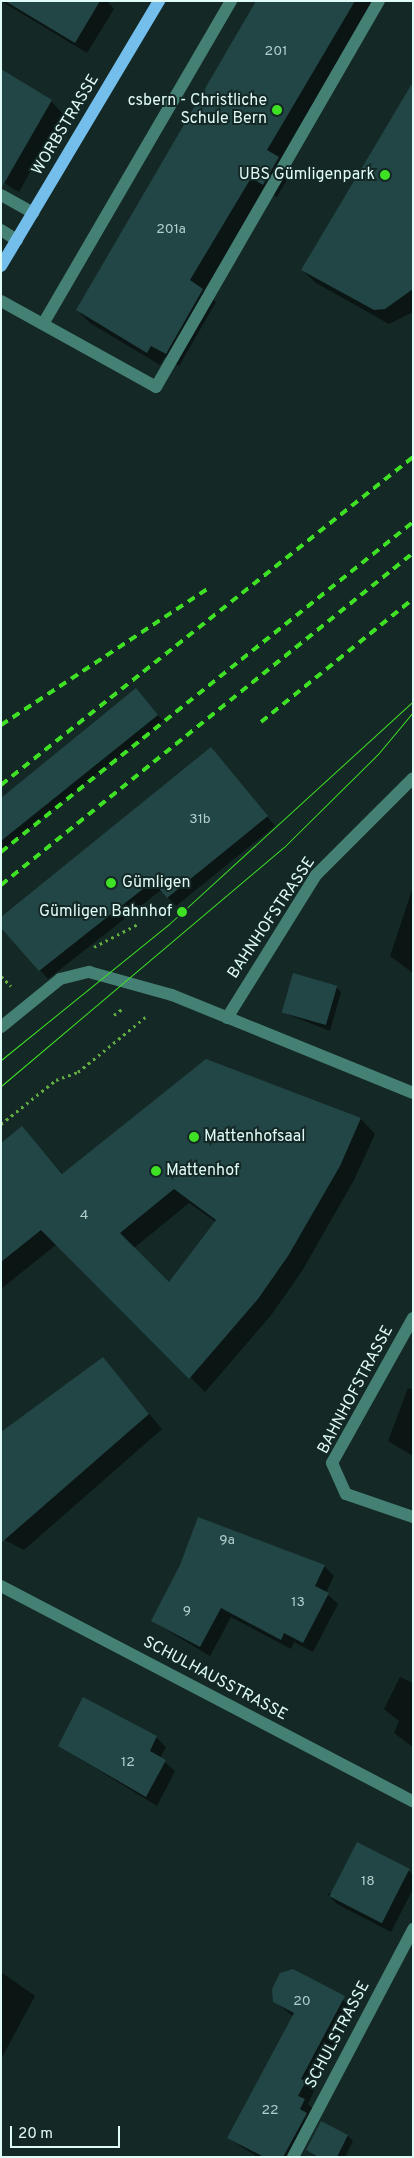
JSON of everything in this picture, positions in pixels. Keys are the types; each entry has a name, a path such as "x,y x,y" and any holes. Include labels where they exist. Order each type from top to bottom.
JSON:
{"main road":[{"name":"WORBSTRASSE","path":"1,266 159,1"}],"street":[{"path":"43,324 231,1"},
{"path":"1,301 156,387 379,1"},
{"path":"1,195 33,213"},
{"path":"1,230 17,240"},
{"name":"BAHNHOFSTRASSE","path":"227,1018 316,875 413,778"},
{"path":"1,1027 73,974 107,974 172,995 413,1093"},
{"name":"BAHNHOFSTRASSE","path":"413,1318 332,1463 346,1494 413,1517"},
{"name":"SCHULHAUSSTRASSE","path":"1,1586 413,1801"},
{"name":"SCHULSTRASSE","path":"293,2157 413,1929"}],"path":[{"path":"1,1124 56,1080 78,1072 172,995"}],"building":[{"path":"5,1 100,1 75,43"},
{"path":"256,1 355,1 267,150 279,157 263,185 251,178 190,280 203,289 166,354 151,346 147,353 76,310"},
{"path":"1,69 52,100 2,187 1,187"},
{"name":"UBS Gümligenpark","path":"413,82 413,289 385,309 374,310 301,270"},
{"path":"136,688 158,715 1,841 1,798"},
{"path":"211,747 268,816 167,898 153,881 39,971 1,928 1,917"},
{"path":"293,973 337,986 326,1025 282,1012"},
{"path":"206,1059 361,1118 340,1166 288,1256 258,1299 189,1379 41,1230 1,1262 1,1143 22,1126 62,1174","holes":["174,1189 216,1220 169,1282 120,1233"]},
{"path":"103,1357 149,1414 1,1543 1,1432"},
{"path":"198,1517 325,1565 315,1586 329,1593 303,1643 284,1633 281,1640 221,1608 200,1647 151,1621 180,1565"},
{"path":"83,1697 157,1736 150,1751 166,1760 146,1797 58,1746"},
{"path":"357,1842 410,1869 382,1923 329,1896"},
{"path":"293,1969 345,1996 301,2079 306,2081 298,2096 305,2099 300,2109 307,2113 283,2157 264,2157 227,2138 294,2013 273,2002 272,1989 280,1973"},
{"path":"321,2121 348,2135 337,2157 318,2157 306,2150"}],"tram line":[{"path":"1,1060 169,924 413,701"},
{"path":"1,1086 284,847 378,754 413,712"}],"railway":[{"path":"1,785 413,457"},
{"path":"1,852 413,522"},
{"path":"1,885 413,553"},
{"path":"1,725 210,587"},
{"path":"261,722 413,599"}],"place":[{"name":"csbern - Christliche Schule Bern","path":"277,110"},
{"name":"UBS Gümligenpark","path":"385,175"},
{"name":"Gümligen","path":"111,883"},
{"name":"Gümligen Bahnhof","path":"182,912"},
{"name":"Mattenhofsaal","path":"194,1137"},
{"name":"Mattenhof","path":"156,1171"}]}
